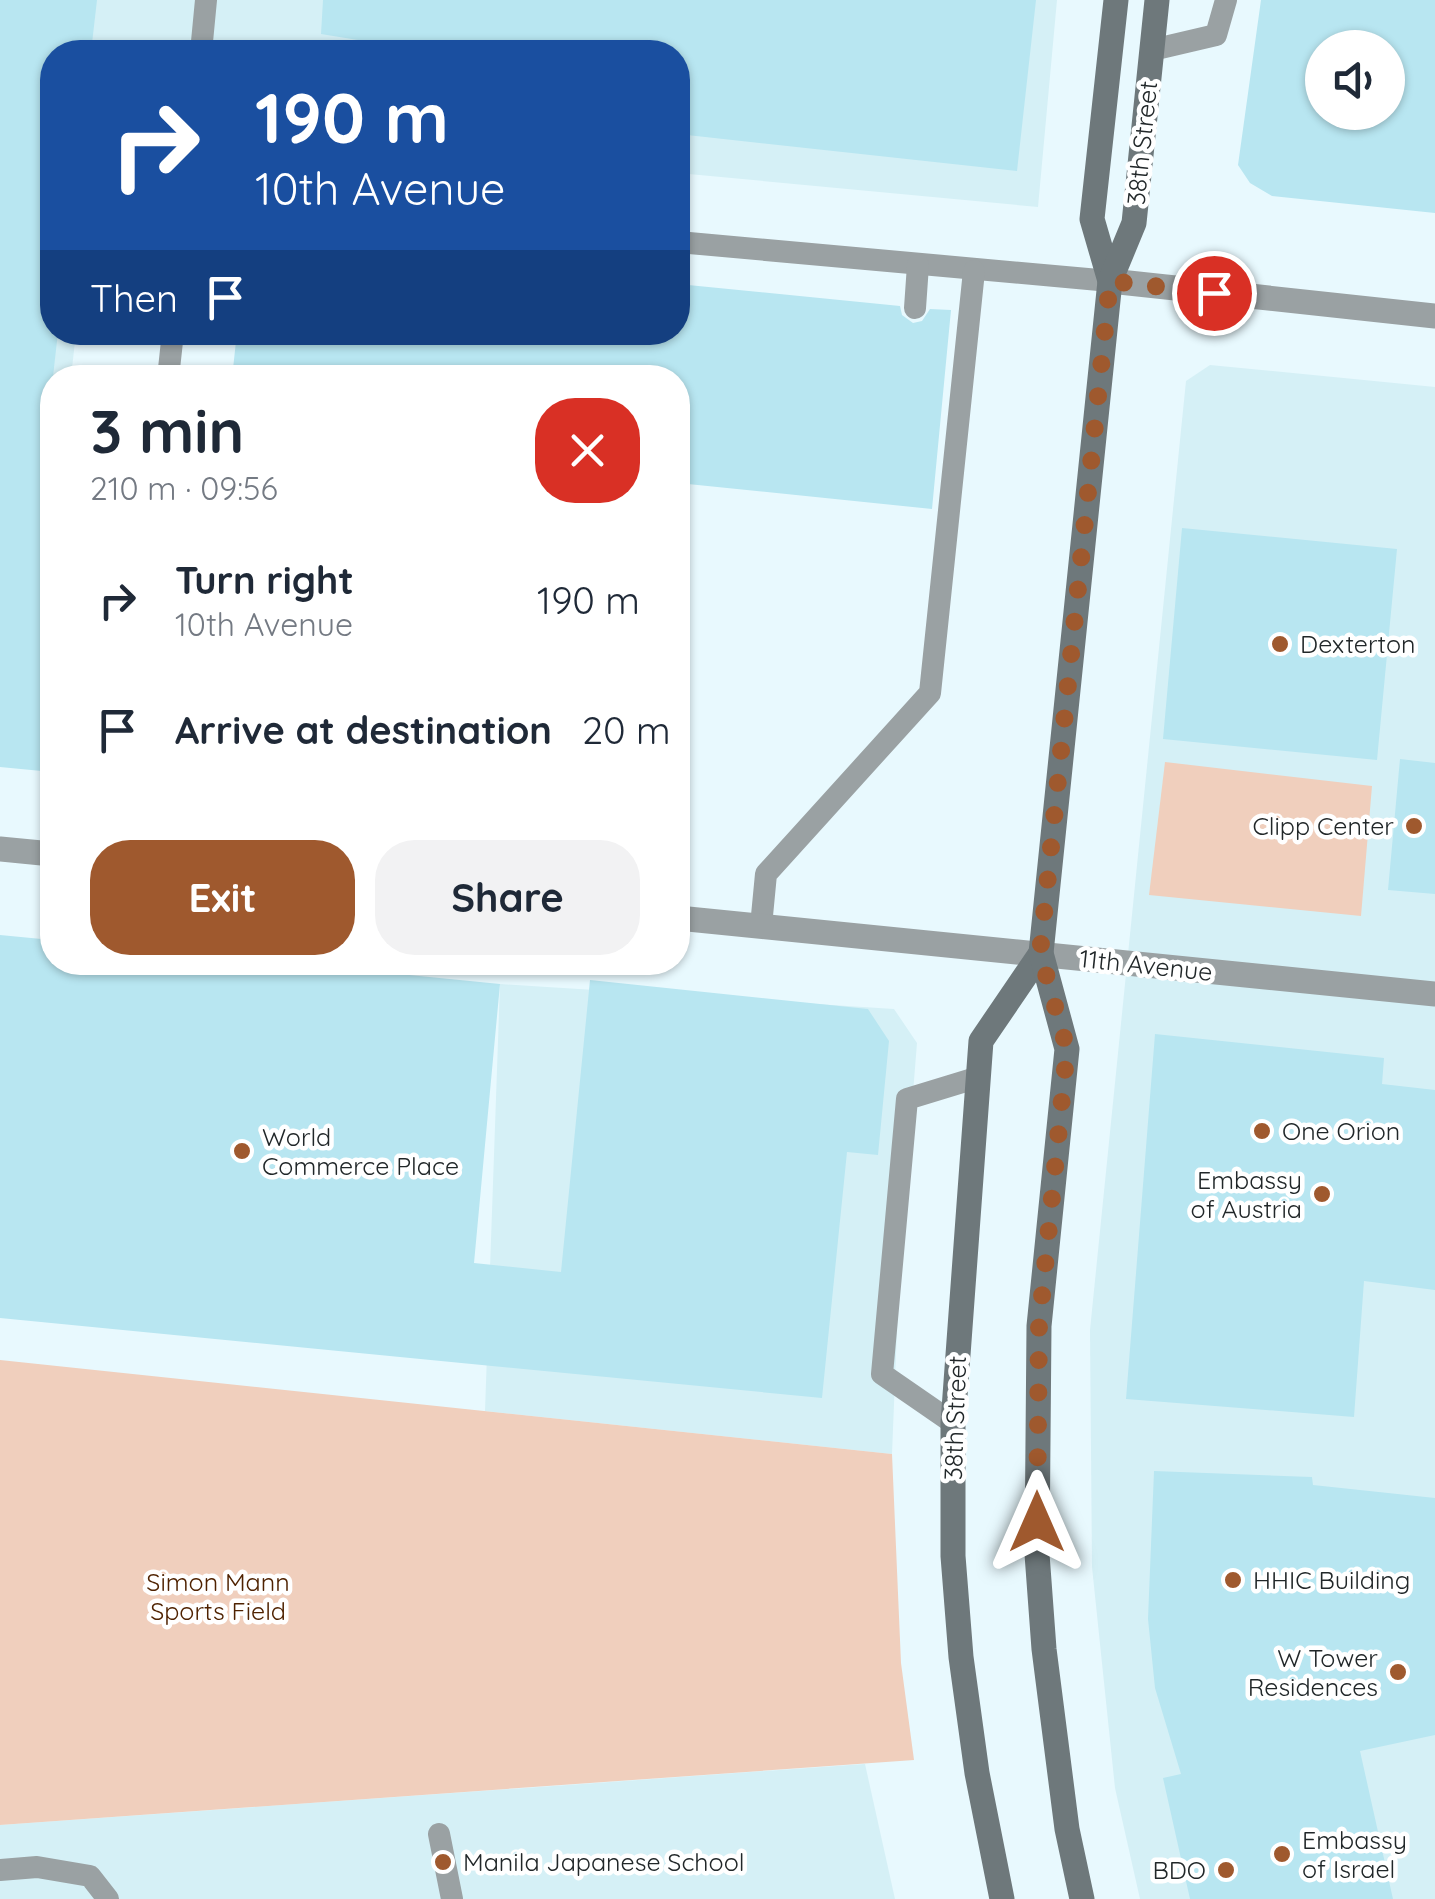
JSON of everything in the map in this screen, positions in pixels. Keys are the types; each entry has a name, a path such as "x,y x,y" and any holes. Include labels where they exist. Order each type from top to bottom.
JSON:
{"main road":[{"name":"38th Street","path":"1110,281 1092,218 1116,0"},
{"name":"38th Street","path":"1082,1899 1065,1811 1037,1554 1039,1326 1067,1049 1040,953 1110,281 1134,224 1157,0"},
{"name":"38th Street","path":"1002,1899 977,1774 961,1657 953,1556 953,1423 981,1041 1040,953"}],"street":[{"path":"1110,281 1435,316"},
{"path":"0,849 40,853"},
{"name":"11th Avenue","path":"690,919 1435,994"}],"lane":[{"path":"202,40 206,0"},
{"path":"1152,50 1216,34 1226,0"},
{"path":"690,243 974,272 1110,281"},
{"path":"916,308 918,265"},
{"path":"761,926 766,874 930,693 974,272"},
{"path":"953,1423 882,1374 907,1099 978,1077"},
{"path":"439,1834 452,1899"},
{"path":"0,1870 37,1866 90,1876 108,1899"}],"shaded area":[{"path":"0,0 1057,0 1038,207 690,174 690,40 40,40 40,345 75,345 72,365 40,365 40,408 0,404"},
{"path":"1210,365 1435,387 1435,1899 1140,1899 1115,1788 1092,1567 1090,1330 1186,381"},
{"path":"500,984 894,1009 917,1043 900,1255 892,1454 485,1411"},
{"name":"Manila Japanese School","path":"865,1764 895,1899 0,1899 0,1825"}],"green space":[{"path":"1165,762 1372,786 1361,916 1149,895"},
{"name":"Simon Mann Sports Field","path":"0,1360 892,1454 901,1663 914,1760 0,1825"}],"building":[{"path":"0,0 97,0 92,40 40,40 40,345 57,345 54,365 40,365 40,771 0,767"},
{"path":"323,0 1036,0 1017,171 690,135 690,40 358,40 321,34"},
{"path":"1261,0 1435,0 1435,213 1272,196 1250,183 1238,165"},
{"path":"690,285 900,306 902,315 913,323 922,321 930,309 951,310 932,509 690,484 690,365 233,365 236,345 690,345"},
{"name":"Dexterton","path":"1182,528 1397,549 1377,760 1163,739"},
{"name":"Clipp Center","path":"1400,759 1435,763 1435,894 1388,890"},
{"path":"0,935 40,939 40,975 409,975 500,984 474,1263 561,1272 590,980 868,1009 889,1041 878,1155 847,1152 822,1398 0,1318"},
{"path":"1155,1034 1384,1058 1382,1084 1435,1090 1435,1290 1364,1281 1354,1417 1126,1399"},
{"path":"1154,1471 1312,1477 1313,1485 1435,1498 1435,1735 1360,1751 1393,1899 1190,1899 1163,1778 1181,1774 1155,1688 1148,1619"}],"place":[{"name":"Dexterton","path":"1280,644"},
{"name":"Clipp Center","path":"1414,826"},
{"name":"One Orion","path":"1262,1131"},
{"name":"World Commerce Place","path":"242,1151"},
{"name":"Embassy of Austria","path":"1322,1194"},
{"name":"HHIC Building","path":"1233,1580"},
{"name":"W Tower Residences","path":"1398,1672"},
{"name":"Embassy of Israel","path":"1282,1854"},
{"name":"Manila Japanese School","path":"443,1862"},
{"name":"BDO","path":"1226,1870"}],"route":[{"path":"1037,1522 1039,1326 1067,1049 1040,953 1110,281 1214,293"}]}
